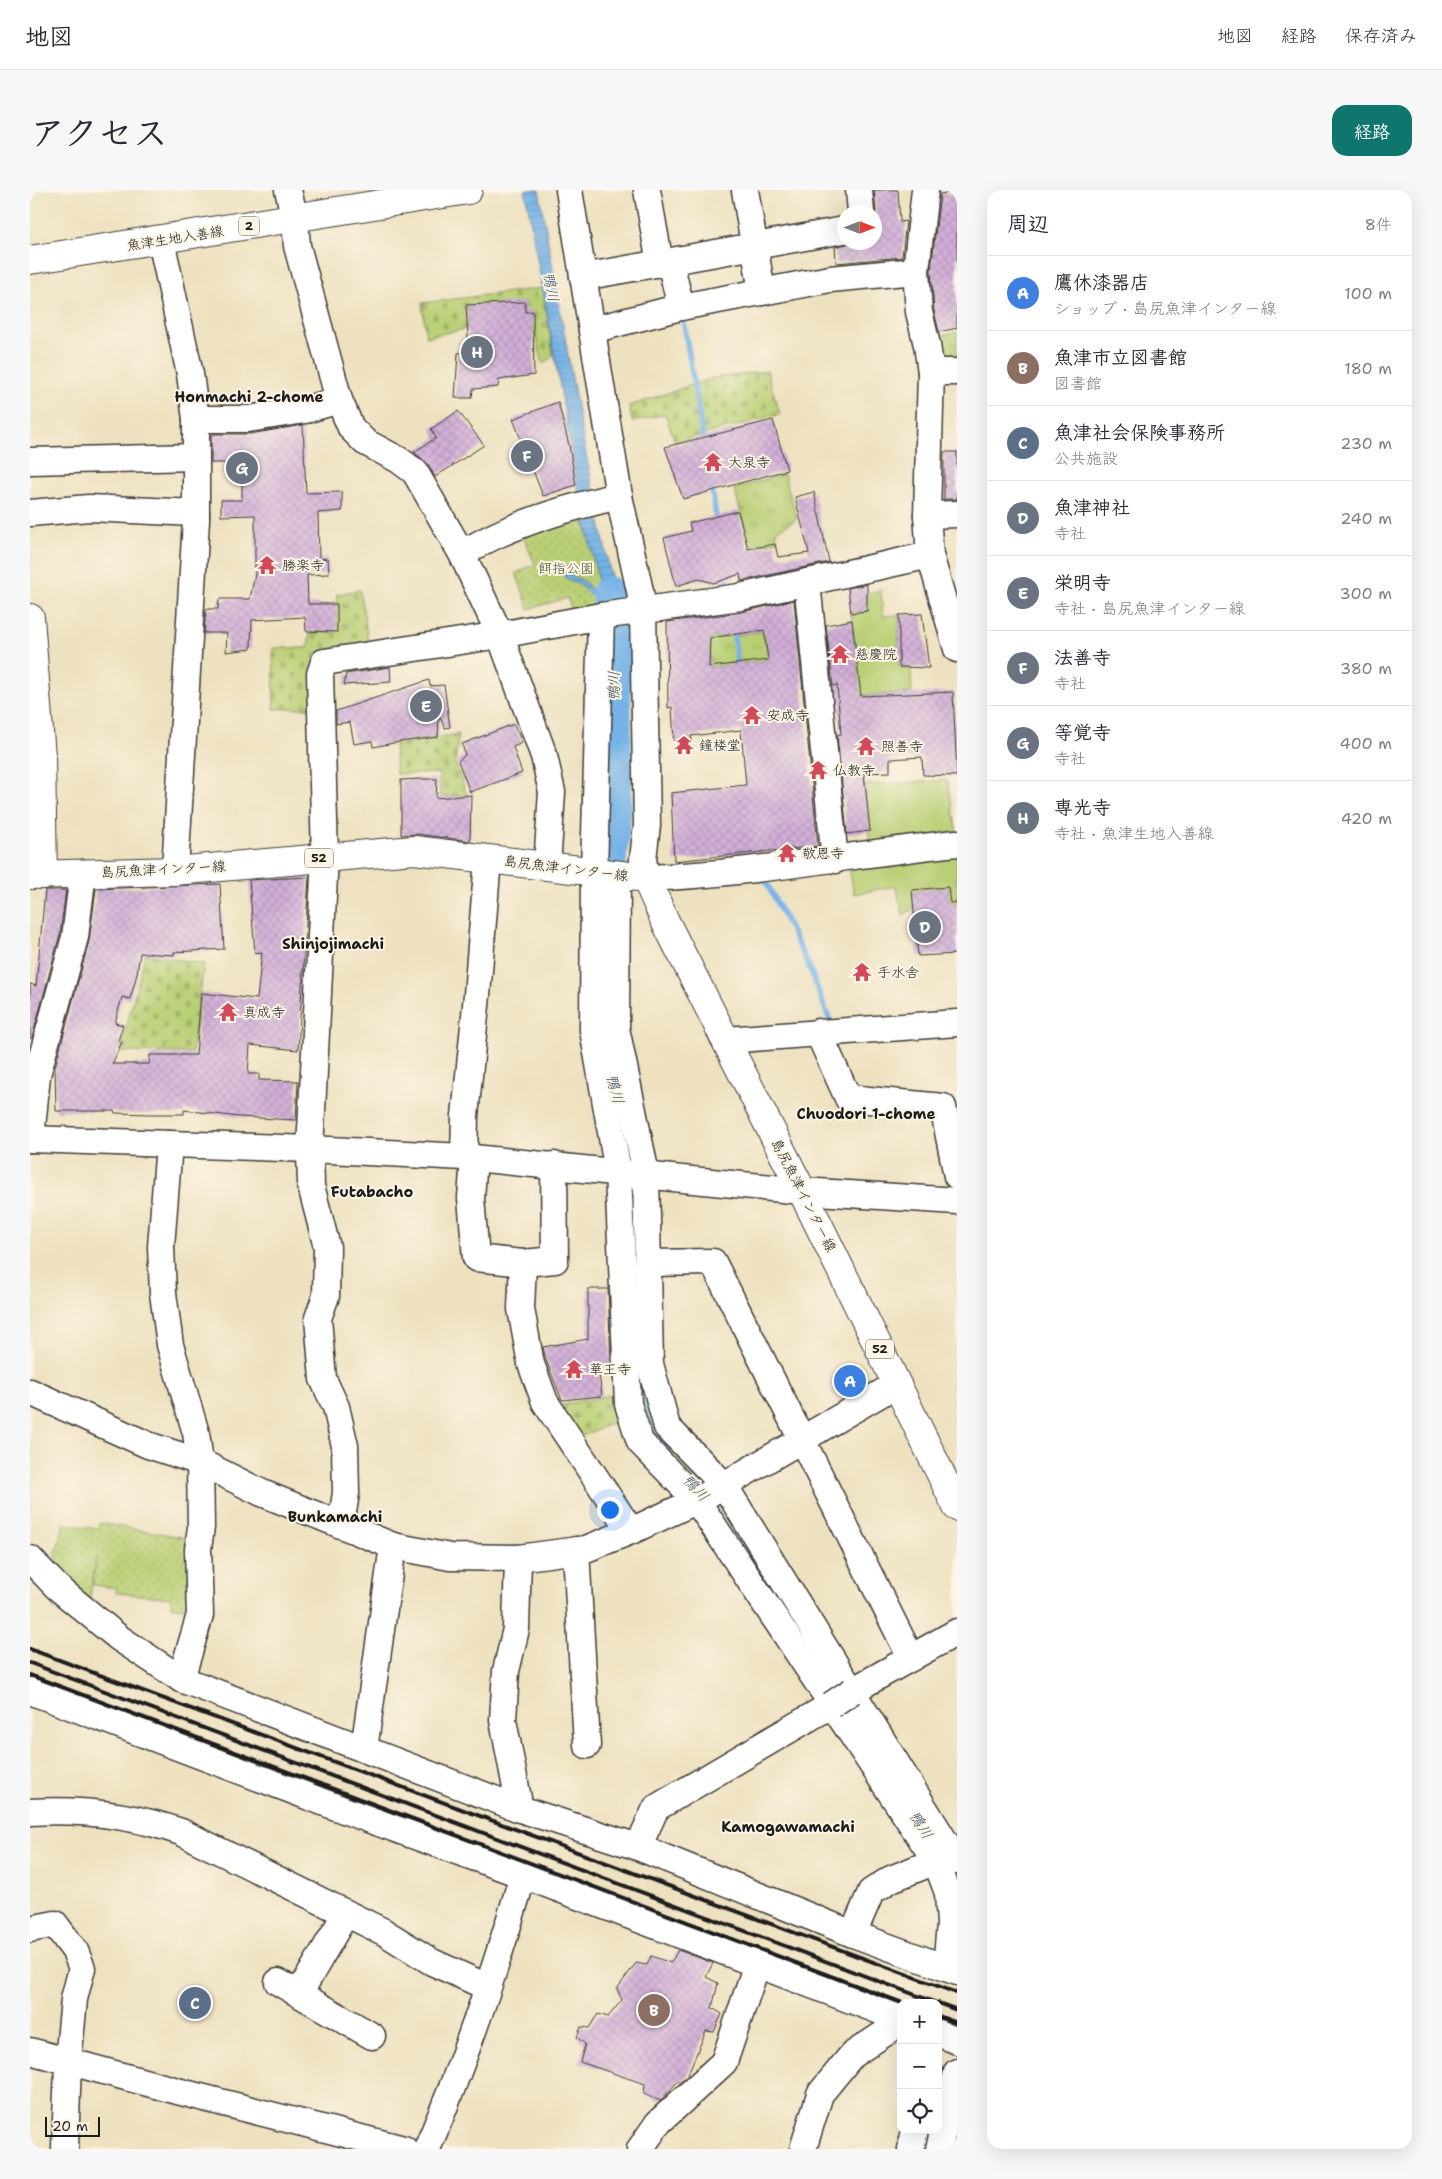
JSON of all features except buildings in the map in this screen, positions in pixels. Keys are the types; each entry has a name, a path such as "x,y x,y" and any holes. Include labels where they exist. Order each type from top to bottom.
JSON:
{"main road":[{"name":"魚津生地入善線","path":"30,260 468,190"},
{"name":"島尻魚津インター線","path":"30,619 41,756 36,875 175,871 414,850 646,878 665,921 955,1498"}],"street":[{"path":"288,190 295,219 297,246 339,400 351,428 365,442 400,460 415,472 462,554 500,636 544,756 552,792 547,866"},
{"path":"569,190 592,330 598,500 622,614 647,825 643,859 646,878 678,877 835,860 957,843"},
{"path":"647,190 665,263 681,307"},
{"path":"745,190 762,292"},
{"path":"859,190 860,205"},
{"path":"925,190 916,271 919,312 931,372 927,515 930,555 957,649"},
{"path":"583,277 837,231"},
{"path":"161,240 190,374 196,419 196,513 175,871"},
{"path":"592,330 681,307 830,279 916,271"},
{"path":"931,372 957,372"},
{"path":"196,419 248,419 305,410 339,400"},
{"path":"30,462 195,457"},
{"path":"462,554 476,545 547,516 598,500"},
{"path":"30,513 89,508 196,513"},
{"path":"927,515 957,514"},
{"path":"342,1525 346,1494 345,1446 336,1407 323,1379 318,1318 326,1296 327,1247 311,1186 310,1149 325,857 320,674 324,662 740,597 930,555"},
{"path":"808,582 835,860"},
{"path":"30,1559 58,1587 119,1638 181,1679 520,1809 638,1848 853,1934 951,1970 948,1893 950,1856 668,1427 650,1364 648,1263 634,1173 593,1030 606,874 622,614"},
{"path":"488,859 478,995 465,1116 476,1258 523,1263 555,1260 554,1166"},
{"path":"83,874 75,937 37,1075 31,1139 469,1157 802,1191 957,1201"},
{"path":"725,1040 957,1023"},
{"path":"818,1032 848,1098 944,1107 957,1176"},
{"path":"169,1144 161,1247 163,1293 170,1345 196,1433 200,1462 202,1527 198,1549 200,1615 181,1679"},
{"path":"634,1173 628,1404 640,1442 710,1493"},
{"path":"648,1263 713,1262 911,1658"},
{"path":"523,1263 521,1309 530,1364 545,1402 631,1531"},
{"path":"30,1392 148,1445 200,1462 262,1494 393,1546 450,1557 518,1558 586,1548 631,1531 710,1493 897,1384"},
{"path":"364,1749 393,1546"},
{"path":"576,1550 587,1744"},
{"path":"518,1558 516,1629 506,1671 503,1720 520,1809"},
{"path":"638,1848 656,1808 957,1632"},
{"path":"30,1692 357,1815 523,1875 897,2018"},
{"path":"30,1812 114,1814 149,1821 181,1832 384,1932 432,1962 487,1987"},
{"path":"853,1934 871,1892 891,1879 950,1856"},
{"path":"428,2149 457,2078 523,1875"},
{"path":"346,1913 289,1988 372,2036"},
{"path":"30,1929 55,1924 75,1951 82,1968 74,2000 68,2062 65,2149"},
{"path":"640,2149 658,2123 724,2062 757,1964"},
{"path":"803,2149 820,2094 852,2055 888,2031 897,2019"},
{"path":"942,2035 957,2041"},
{"path":"30,2051 404,2149"},
{"path":"939,2149 957,2072"},
{"path":"911,2149 915,2134"}],"green space":[{"path":"543,288 553,356 543,364 530,316 426,337 422,303"},
{"path":"957,332 957,362 940,362 936,337"},
{"path":"767,371 780,414 675,442 665,414 632,422 629,406 713,378"},
{"path":"784,474 797,519 776,531 777,541 751,546 734,489"},
{"name":"餌指公園","path":"582,513 606,603 573,613 567,598 529,609 516,573 535,564 522,534"},
{"path":"360,590 369,646 316,656 315,708 274,709 273,648 308,648 310,633 336,632 337,594"},
{"path":"881,590 883,616 899,615 899,667 911,668 912,693 828,697 827,687 859,682 851,613 867,611 867,593"},
{"path":"764,631 768,660 709,667 710,638"},
{"path":"459,734 455,762 467,796 440,796 439,773 396,774 394,745"},
{"path":"947,780 957,832 870,845 865,785"},
{"path":"957,854 957,902 950,903 948,887 903,915 896,886 854,894 849,867"},
{"path":"145,954 204,964 192,1053 120,1052"},
{"path":"619,1393 625,1418 574,1439 553,1407"},
{"path":"100,1523 199,1540 200,1609 171,1607 171,1598 116,1593 116,1588 93,1585 96,1557 88,1612 49,1578 64,1524 99,1529"}],"water":[{"path":"525,190 539,190 582,434 616,601 616,647 606,611 580,585 565,578 562,568 567,567 571,576 584,581 603,603 578,488"}],"waterway":[{"path":"682,312 704,444"},
{"path":"711,485 717,523"},
{"path":"725,571 729,592"},
{"name":"鴨川","path":"605,907 615,806 614,643 608,593"},
{"path":"733,628 738,671"},
{"path":"763,876 808,964 832,1026"},
{"name":"鴨川","path":"636,1348 643,1413 657,1447"},
{"name":"鴨川","path":"924,2149 927,2134"}],"railway":[{"path":"30,1649 957,1993"},
{"path":"30,1663 926,1999"},
{"path":"30,1675 897,2001"},
{"path":"942,2004 957,2010"},
{"path":"942,2017 957,2023"}],"place":[{"name":"専光寺","path":"477,352"},
{"name":"法善寺","path":"527,456"},
{"name":"大泉寺","path":"713,462"},
{"name":"等覚寺","path":"242,468"},
{"name":"勝楽寺","path":"267,565"},
{"name":"慈慶院","path":"840,654"},
{"name":"栄明寺","path":"426,706"},
{"name":"安成寺","path":"752,715"},
{"name":"鐘楼堂","path":"684,745"},
{"name":"照善寺","path":"866,746"},
{"name":"仏教寺","path":"818,770"},
{"name":"敬恩寺","path":"787,853"},
{"name":"魚津神社","path":"925,927"},
{"name":"手水舎","path":"862,972"},
{"name":"真成寺","path":"228,1012"},
{"name":"華王寺","path":"574,1369"},
{"name":"鷹休漆器店","path":"850,1381"},
{"name":"魚津社会保険事務所","path":"195,2003"},
{"name":"魚津市立図書館","path":"654,2010"}],"district":[{"name":"Honmachi 2-chome","path":"249,397"},
{"name":"Shinjojimachi","path":"333,944"},
{"name":"Chuodori 1-chome","path":"866,1114"},
{"name":"Futabacho","path":"372,1192"},
{"name":"Bunkamachi","path":"335,1517"},
{"name":"Kamogawamachi","path":"788,1827"}]}
